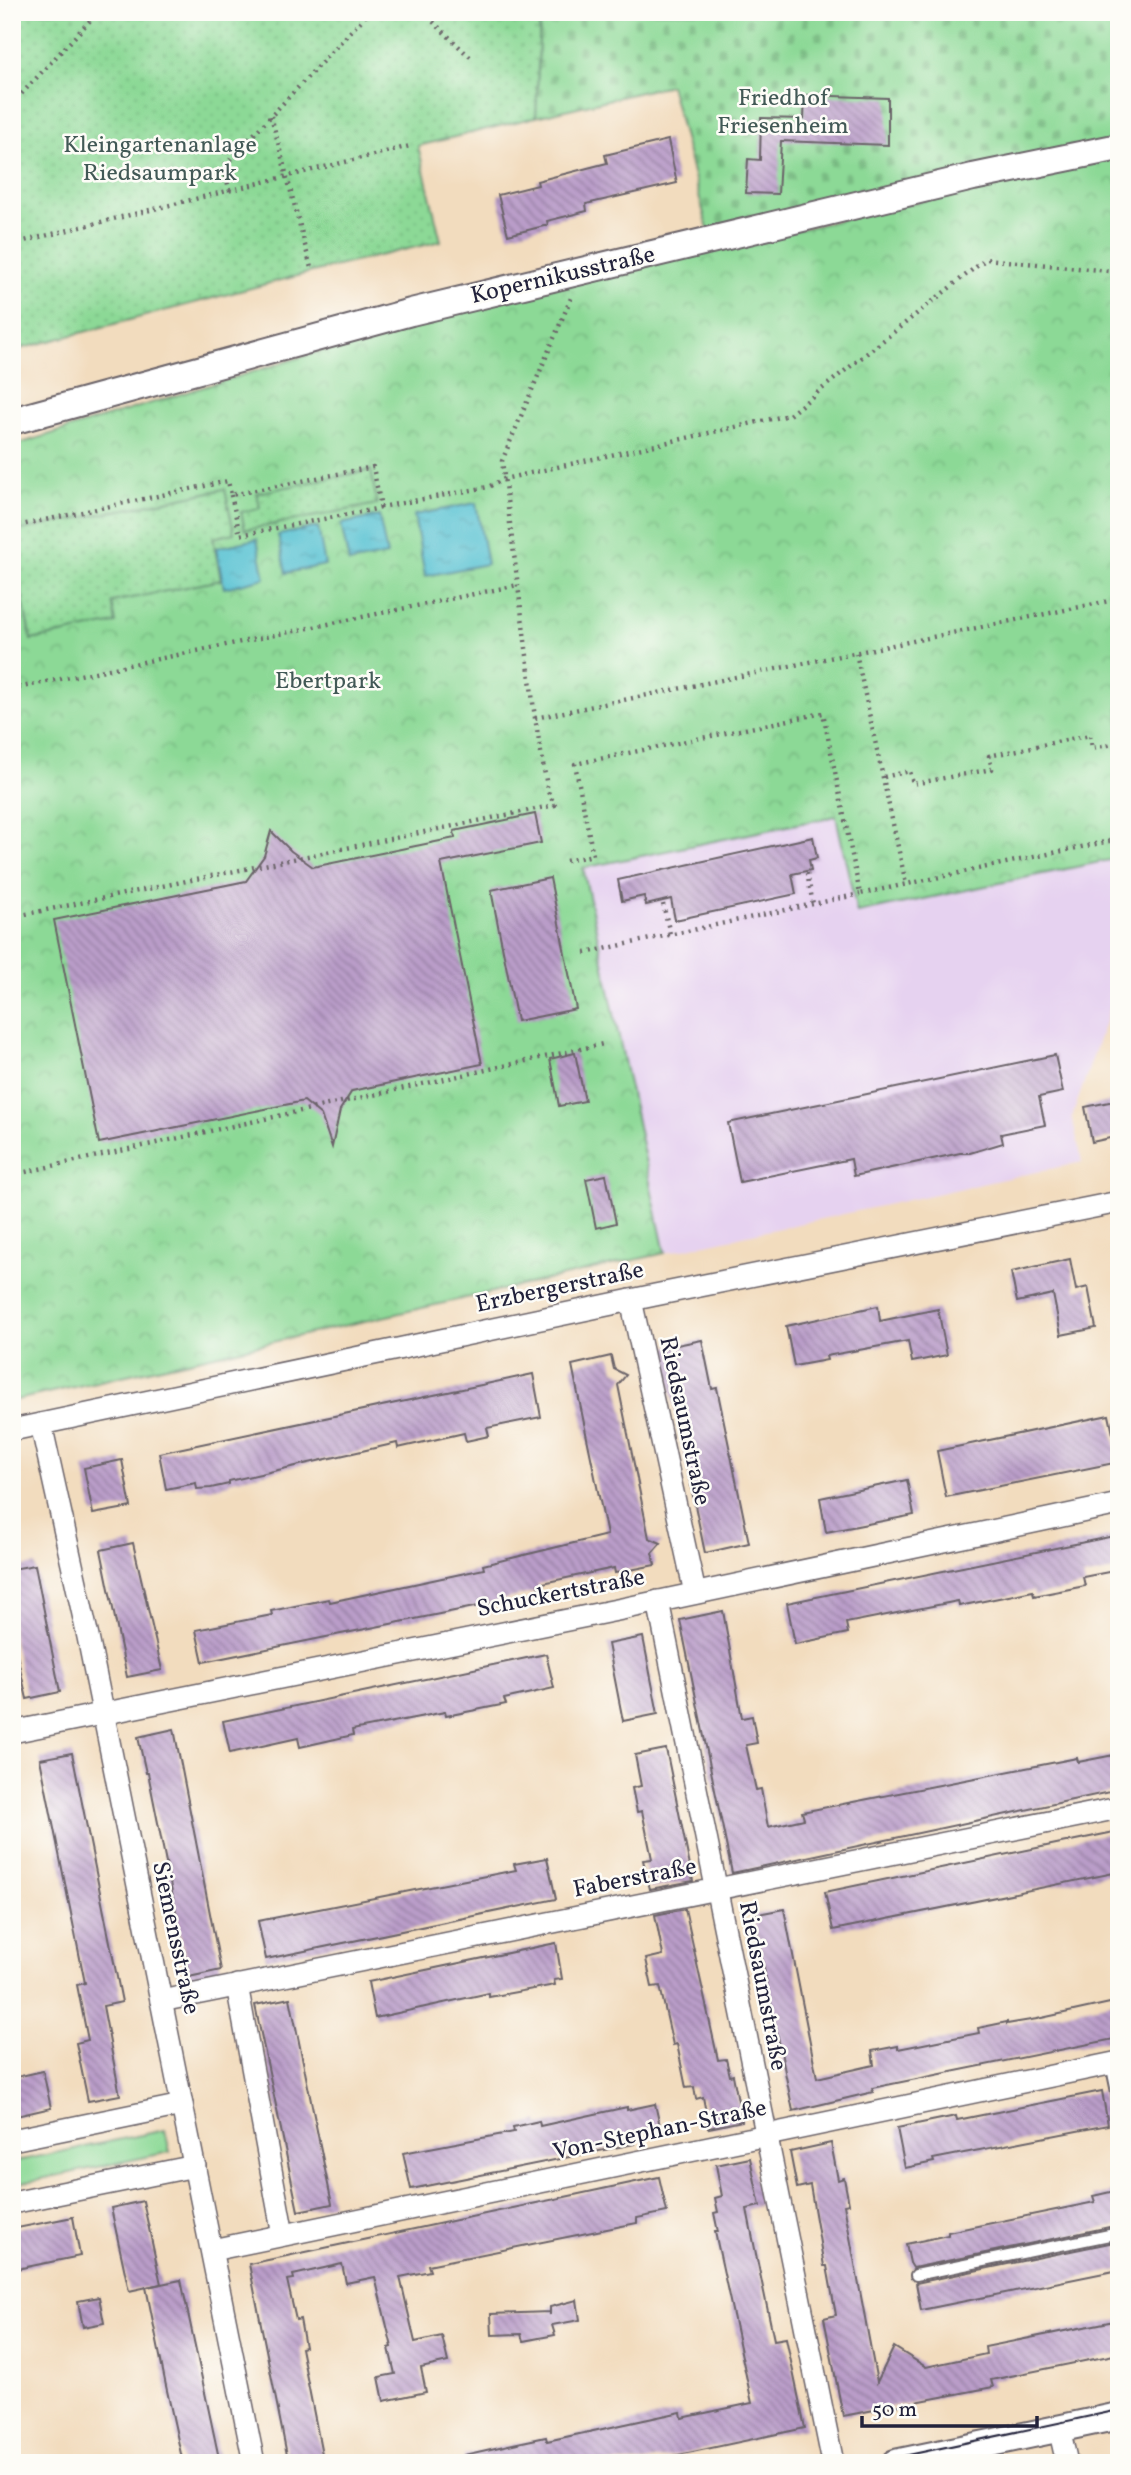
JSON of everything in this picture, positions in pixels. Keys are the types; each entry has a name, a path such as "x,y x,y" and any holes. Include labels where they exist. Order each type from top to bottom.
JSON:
{"street":[{"name":"Kopernikusstraße","path":"12,421 411,312 973,177 1119,148"},
{"name":"Erzbergerstraße","path":"12,1430 631,1300 1119,1202"},
{"name":"Riedsaumstraße","path":"631,1300 695,1593"},
{"name":"Siemensstraße","path":"41,1424 88,1637 254,2463"},
{"name":"Schuckertstraße","path":"12,1732 1119,1504"},
{"name":"Riedsaumstraße","path":"657,1601 833,2463"},
{"name":"Faberstraße","path":"162,2001 1119,1808"},
{"name":"Siemensstraße","path":"237,1985 284,2235"},
{"name":"Von-Stephan-Straße","path":"212,2250 1115,2063"},
{"path":"12,2140 182,2105"},
{"path":"12,2203 195,2165"},
{"path":"895,2463 1119,2416"},
{"path":"1059,2428 1067,2463"}],"lane":[{"path":"1115,2063 1119,2102"},
{"path":"916,2275 1119,2233"}],"path":[{"path":"12,104 99,12"},
{"path":"230,191 223,167 369,12"},
{"path":"423,12 472,59"},
{"path":"271,116 311,268"},
{"path":"12,244 410,146"},
{"path":"12,527 228,481 240,535 488,487 505,480 789,415 986,259 1119,272"},
{"path":"12,917 555,805 548,792 535,718 502,461 583,272"},
{"path":"231,495 373,467 381,508"},
{"path":"12,689 518,585"},
{"path":"535,718 1119,599"},
{"path":"856,653 905,884"},
{"path":"566,861 593,855 575,764 823,713 860,894"},
{"path":"884,777 910,772 913,784 992,769 989,756 1090,735 1092,748 1119,743"},
{"path":"585,953 1119,839"},
{"path":"807,873 813,904"},
{"path":"663,904 670,934"},
{"path":"12,1175 604,1044"}],"shaded area":[{"path":"836,816 857,913 1119,858 1119,982 1072,1117 1082,1162 665,1253 583,868"}],"green space":[{"name":"Kleingartenanlage Riedsaumpark","path":"12,12 540,12 536,117 418,146 441,241 12,351"},
{"name":"Friedhof Friesenheim","path":"540,12 1119,12 1119,140 709,233 670,85 536,117"},
{"name":"Ebertpark","path":"1119,155 1119,858 857,913 836,816 583,868 665,1253 12,1401 12,446 457,309"},
{"path":"371,470 377,504 245,530 241,512 260,508 257,493"},
{"path":"225,489 234,533 213,538 221,580 112,602 116,623 31,640 12,546 12,532"},
{"path":"165,2130 170,2152 12,2185 12,2162"}],"water":[{"path":"476,503 487,564 425,576 414,515"},
{"path":"379,516 387,555 349,563 341,524"},
{"path":"318,527 325,565 286,573 278,535"},
{"path":"257,539 265,578 224,588 216,548"}],"building":[{"path":"805,95 888,98 888,145 781,141 778,194 746,193 748,159 760,160 761,118 804,119"},
{"path":"668,140 677,183 586,204 587,211 508,235 498,195 538,185 537,181 607,163 605,155"},
{"path":"535,814 541,843 441,863 482,1064 352,1091 340,1110 332,1147 321,1115 304,1101 99,1143 54,920 246,881 264,856 271,831 291,851 313,867 455,838 454,831"},
{"path":"813,837 817,858 809,860 811,870 792,874 796,894 675,920 671,899 646,905 644,896 622,901 618,880"},
{"path":"550,878 576,1009 517,1021 491,890"},
{"path":"575,1053 585,1101 559,1106 550,1059"},
{"path":"1055,1055 1063,1092 1039,1097 1045,1125 1001,1134 1003,1143 970,1153 854,1176 851,1159 740,1182 728,1123"},
{"path":"1119,1100 1119,1136 1092,1142 1085,1107"},
{"path":"606,1175 616,1223 596,1228 586,1179"},
{"path":"1070,1259 1076,1290 1088,1287 1096,1328 1061,1335 1053,1294 1017,1302 1011,1272"},
{"path":"878,1306 880,1321 938,1309 947,1355 912,1362 908,1341 826,1356 827,1360 794,1366 786,1326"},
{"path":"702,1340 712,1389 717,1388 749,1543 705,1553 662,1348"},
{"path":"611,1356 614,1369 626,1375 618,1385 649,1538 661,1543 652,1553 655,1565 615,1573 614,1568 538,1584 539,1591 474,1607 203,1662 196,1630 272,1615 271,1611 329,1599 330,1602 484,1569 483,1565 607,1535 572,1365"},
{"path":"533,1374 541,1417 487,1428 489,1436 466,1441 464,1433 398,1448 397,1443 229,1481 229,1484 211,1488 197,1489 196,1483 166,1489 159,1453"},
{"path":"1109,1415 1119,1462 946,1497 937,1451"},
{"path":"122,1460 131,1507 93,1514 84,1468"},
{"path":"907,1480 914,1515 826,1532 820,1498"},
{"path":"1119,1535 1119,1570 1083,1577 1085,1586 1034,1596 1033,1591 959,1606 958,1601 846,1623 848,1633 795,1644 787,1603"},
{"path":"133,1543 162,1670 127,1677 101,1550"},
{"path":"35,1565 60,1692 27,1699 12,1633 12,1569"},
{"path":"723,1611 742,1718 752,1716 757,1743 746,1745 756,1790 761,1789 768,1827 804,1819 802,1812 1077,1758 1078,1762 1119,1754 1119,1790 732,1873 680,1620"},
{"path":"643,1637 658,1714 623,1721 608,1644"},
{"path":"546,1654 554,1688 504,1699 506,1704 446,1716 445,1712 352,1730 353,1735 300,1747 298,1738 230,1753 223,1721"},
{"path":"174,1729 221,1970 189,1977 148,1773 138,1737"},
{"path":"666,1749 693,1881 650,1889 643,1860 652,1859 642,1811 637,1812 632,1788 641,1786 635,1755"},
{"path":"72,1753 122,2002 103,2006 120,2095 88,2101 76,2043 88,2040 77,1985 85,1983 40,1759"},
{"path":"1119,1831 1119,1872 833,1930 825,1892"},
{"path":"547,1858 556,1899 266,1959 258,1921 516,1870 514,1864"},
{"path":"685,1909 718,2060 726,2059 730,2076 733,2075 742,2121 709,2128 703,2097 696,2099 694,2087 686,2088 677,2044 673,2045 660,1986 652,1987 646,1959 663,1955 655,1915"},
{"path":"784,1909 817,2078 874,2065 872,2051 898,2046 898,2049 979,2033 978,2028 1037,2019 1119,2001 1119,2038 872,2088 873,2092 793,2111 753,1915"},
{"path":"556,1943 562,1979 554,1980 555,1985 489,1997 489,1993 375,2018 368,1982"},
{"path":"290,1998 332,2204 298,2211 255,2005"},
{"path":"43,2071 51,2108 12,2117 12,2078"},
{"path":"1102,2091 1108,2125 933,2159 934,2162 905,2168 897,2128 956,2116 957,2120"},
{"path":"655,2104 660,2126 632,2132 634,2144 411,2189 403,2153 514,2132 513,2127 539,2121 540,2126 627,2107 627,2110"},
{"path":"831,2143 838,2180 844,2178 849,2204 844,2205 877,2382 894,2347 926,2367 986,2354 985,2347 1119,2320 1119,2354 991,2380 993,2387 843,2416 824,2318 836,2315 827,2266 824,2266 810,2185 797,2188 790,2152"},
{"path":"750,2158 760,2206 747,2209 757,2259 774,2340 786,2338 805,2428 641,2463 464,2463 464,2455 546,2437 547,2441 681,2412 682,2418 752,2403 715,2232 718,2232 714,2213 718,2212 715,2198 722,2196 716,2165"},
{"path":"659,2177 667,2212 637,2218 637,2223 428,2265 430,2271 400,2277 415,2342 442,2336 448,2362 421,2368 426,2392 384,2401 379,2377 395,2374 389,2348 392,2347 375,2277 346,2283 342,2264 293,2275 294,2279 287,2280 296,2320 300,2319 305,2347 301,2348 322,2454 288,2460 249,2264"},
{"path":"1119,2190 1119,2225 913,2268 910,2263 906,2244 948,2235 948,2232 1095,2202 1093,2196"},
{"path":"143,2201 161,2284 129,2291 111,2208"},
{"path":"73,2217 80,2256 12,2270 12,2229"},
{"path":"1119,2241 1119,2270 921,2310 916,2283"},
{"path":"181,2280 220,2463 183,2463 166,2386 146,2287"},
{"path":"99,2297 104,2323 83,2327 78,2301"},
{"path":"577,2300 580,2320 552,2325 555,2335 523,2341 521,2334 492,2335 491,2314 549,2312 550,2315 550,2307"}],"tram line":[{"path":"871,2463 1119,2410"}]}
